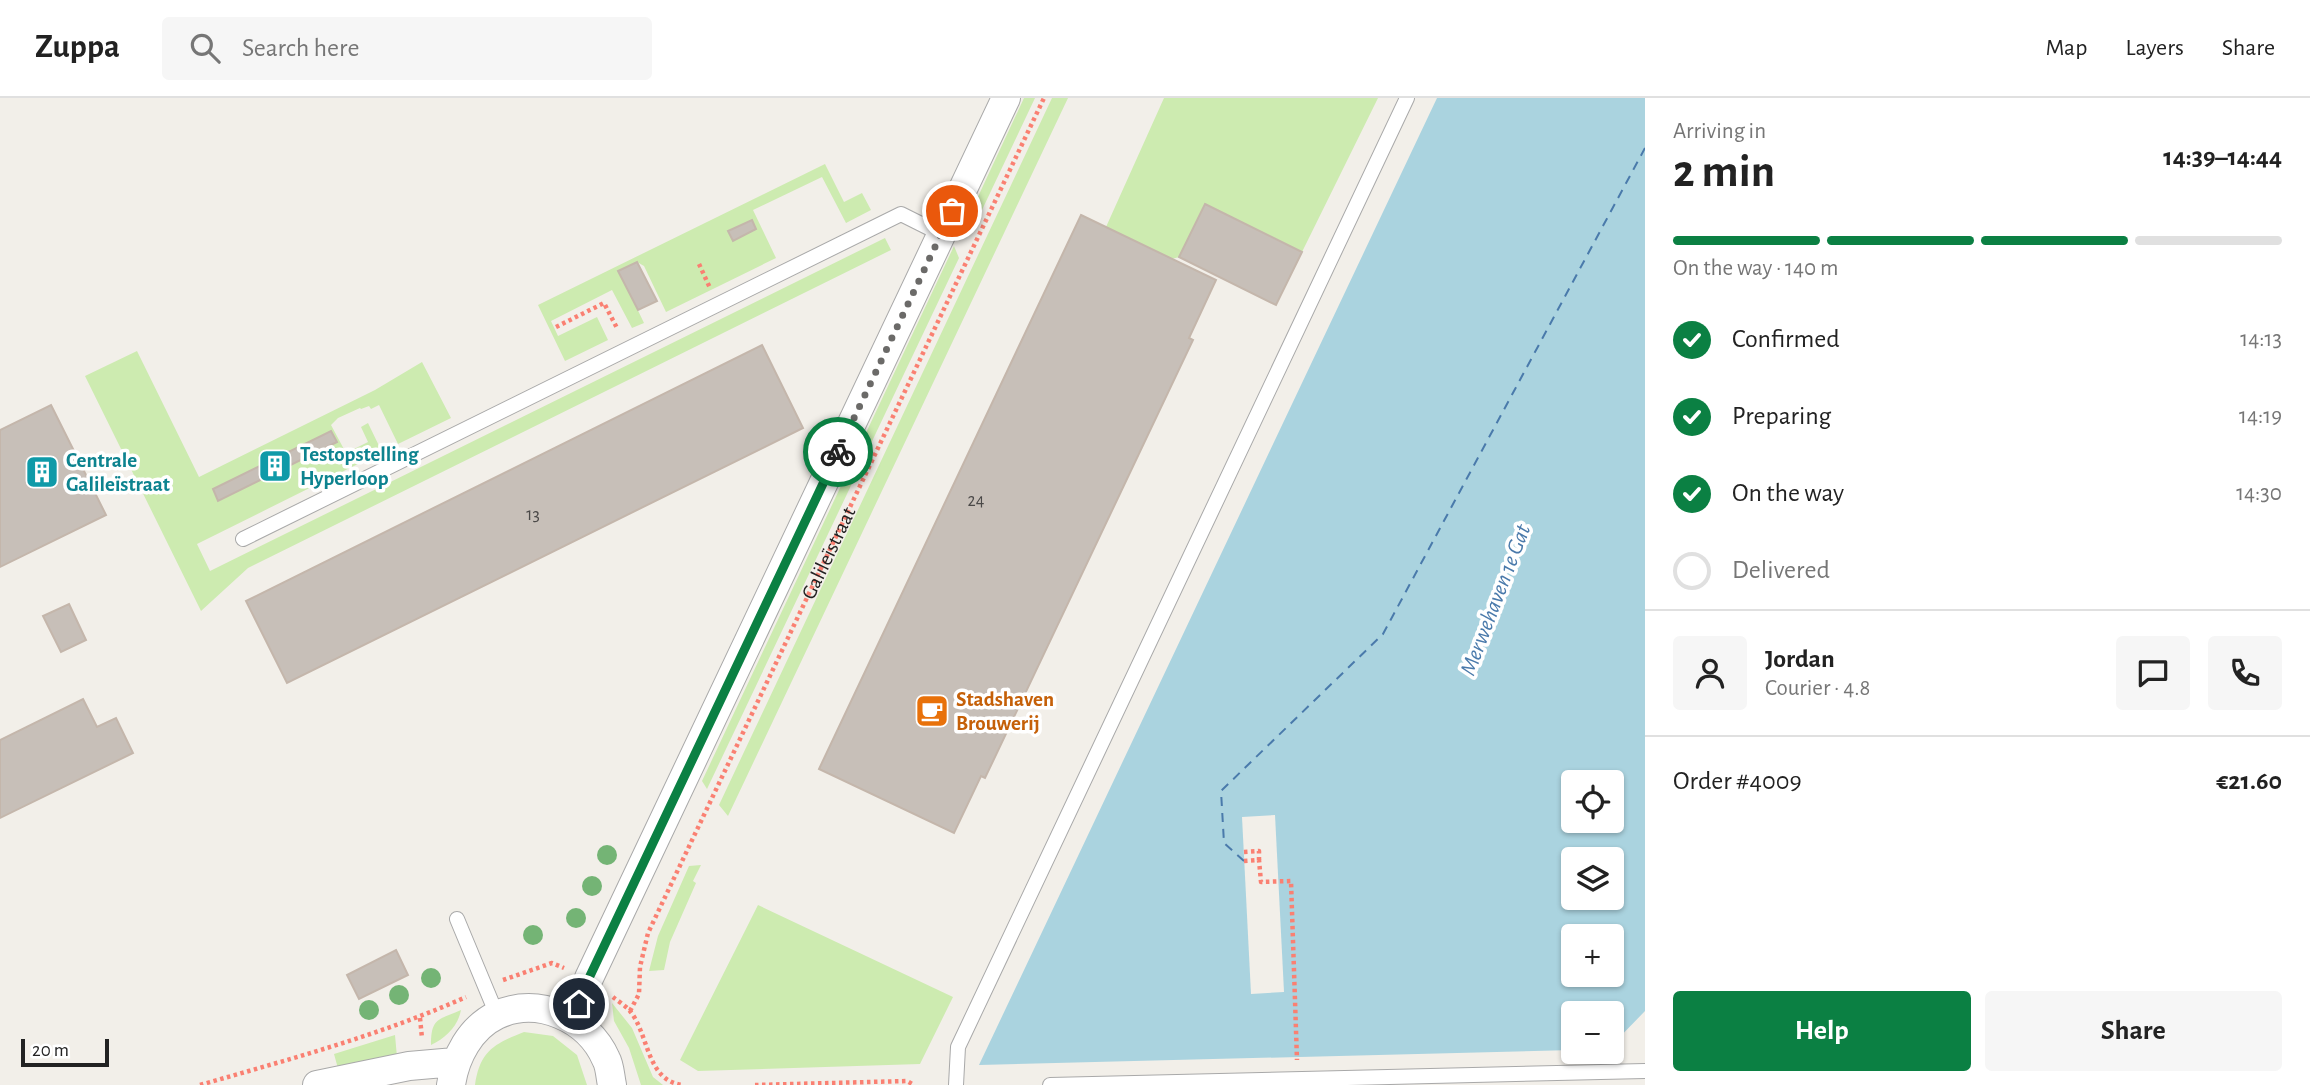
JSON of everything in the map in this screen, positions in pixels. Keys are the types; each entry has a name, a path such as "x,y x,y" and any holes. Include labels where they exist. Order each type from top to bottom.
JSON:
{"street":[{"name":"Galileïstraat","path":"573,1020 589,978 1006,98"},
{"path":"317,1085 416,1065 453,1074 466,1041 483,1024 497,1015 527,1008 551,1011 573,1020 594,1037 607,1060 612,1085"}],"lane":[{"path":"956,1085 958,1047 1407,98"},
{"path":"243,539 901,214 941,234"},
{"path":"457,919 497,1015"},
{"path":"1050,1085 1645,1071"}],"path":[{"name":"Galileïstraat","path":"630,1011 639,994 640,967 648,933 1044,98"},
{"path":"699,264 704,275"},
{"path":"556,327 604,303 627,349"},
{"path":"1244,852 1259,851 1261,882 1291,881 1297,1061"},
{"path":"1244,861 1259,860"},
{"path":"755,1085 907,1081 914,1085"}],"green space":[{"path":"1024,98 1035,98 973,229 962,231"},
{"path":"1052,98 1068,98 728,816 719,805"},
{"path":"1164,98 1378,98 1302,252 1206,204 1179,257 1172,259 1106,227"},
{"path":"825,164 844,202 862,193 871,210 846,223 822,177 753,210 776,258 666,312 644,266 637,262 619,271 644,323 632,328 612,290 551,321 558,336 597,317 608,340 565,361 538,305"},
{"path":"885,238 891,250 248,568 201,611 85,376 137,351 199,477 375,390 422,362 451,418 398,444 379,405 371,409 369,406 360,408 338,418 331,425 346,453 368,442 361,427 368,423 382,452 197,544 210,571"},
{"path":"954,246 959,258 707,789 702,781"},
{"path":"701,865 670,942 664,970 649,971 658,936 689,866"},
{"path":"758,905 953,997 920,1064 698,1071 680,1060"},
{"path":"612,1003 632,1028 653,1077 663,1085 641,1085 629,1048 614,1021"},
{"path":"461,1010 450,1031 431,1045 432,1030 437,1021"},
{"path":"524,1032 553,1036 577,1055 587,1085 475,1085 477,1073 490,1050"},
{"path":"395,1035 397,1057 339,1072 334,1054"}],"water":[{"name":"Merwehaven 1e Gat","path":"1437,98 1645,98 1645,1011 1624,1033 1624,1001 1561,1001 1561,1050 979,1065"}],"pier":[{"path":"1275,815 1284,992 1251,994 1242,817"}],"building":[{"path":"1205,204 1302,252 1276,305 1179,257"},
{"path":"1081,215 1216,280 1189,338 1193,340 985,778 981,776 954,833 819,769"},
{"path":"752,220 756,229 733,241 728,231"},
{"path":"637,262 657,301 638,310 618,271"},
{"path":"762,345 803,428 287,683 246,601"},
{"name":"Centrale Galileïstraat","path":"51,405 106,515 0,567 0,430"},
{"name":"Testopstelling Hyperloop","path":"331,431 337,442 218,501 213,489"},
{"path":"69,604 86,640 61,652 43,616"},
{"path":"83,699 97,727 116,718 133,753 0,818 0,740"},
{"path":"396,950 408,975 359,999 347,975"}],"ferry route":[{"path":"1244,861 1224,843 1221,791 1383,634 1645,148"}],"way so far":[{"path":"838,452 952,211"}],"place":[{"name":"Testopstelling Hyperloop","path":"275,466"},
{"name":"Centrale Galileïstraat","path":"42,472"},
{"name":"Stadshaven Brouwerij","path":"932,711"}],"route":[{"path":"579,1004 838,452"}]}
